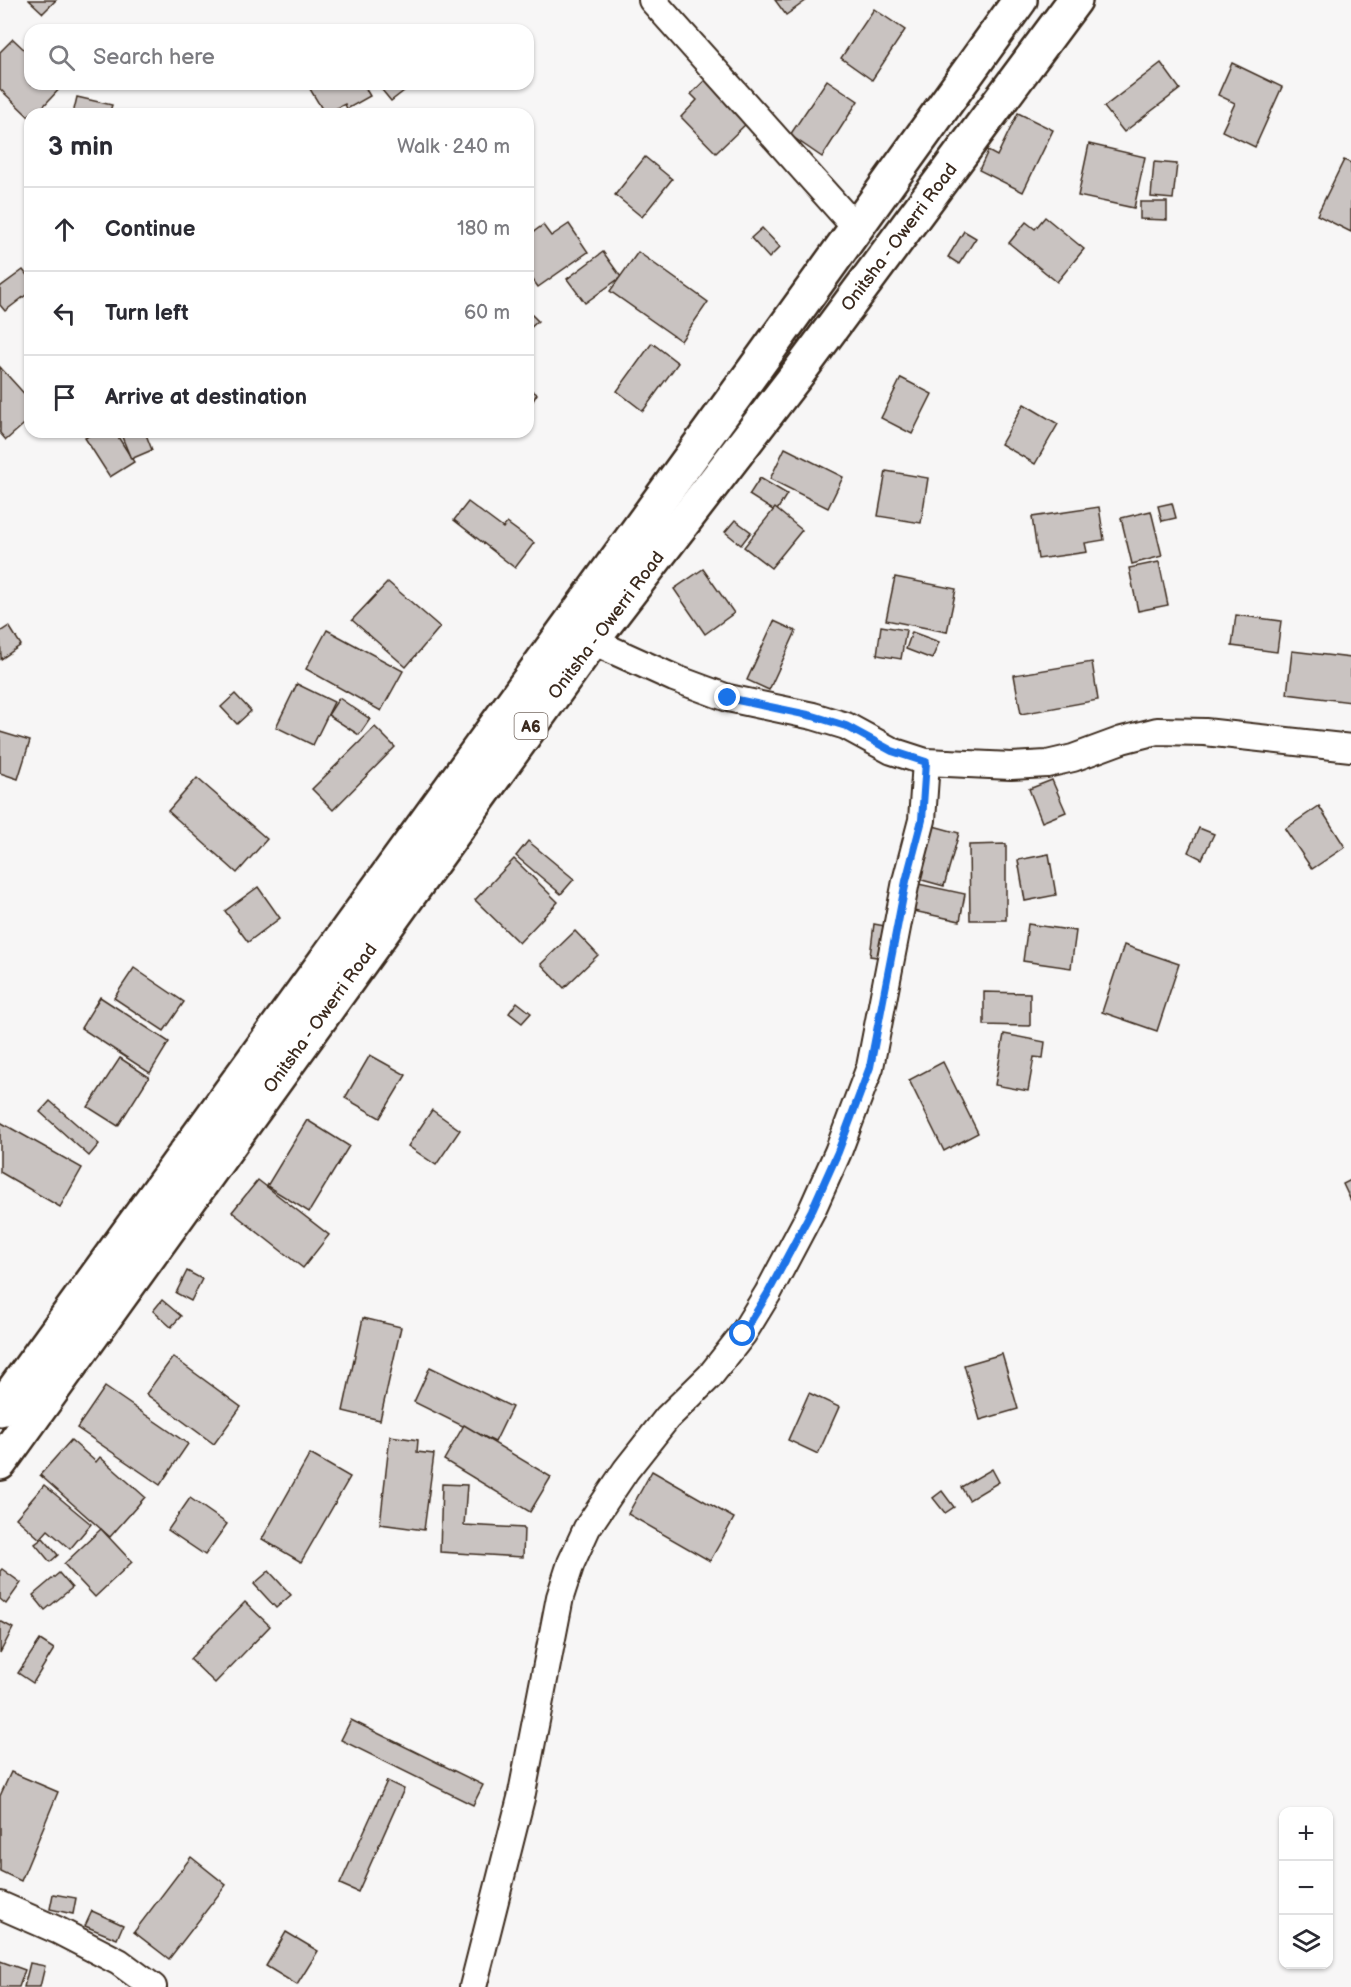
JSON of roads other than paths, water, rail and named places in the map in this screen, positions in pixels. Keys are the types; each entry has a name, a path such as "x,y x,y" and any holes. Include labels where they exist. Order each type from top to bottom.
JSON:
{"highway":[{"name":"Onitsha - Owerri Road","path":"0,1409 1020,0"},
{"name":"Onitsha - Owerri Road","path":"0,1462 592,641 799,372 1075,0"}],"street":[{"path":"652,0 856,228"},
{"path":"592,641 674,678 728,698 813,716 846,726 892,751 926,762 1011,766 1047,764 1157,731 1205,732 1351,748"},
{"path":"473,1987 521,1798 560,1597 571,1563 587,1528 626,1470 667,1418 710,1376 743,1334 768,1293 812,1210 838,1152 870,1067 902,903 922,820 926,762"},
{"path":"0,1905 57,1930 119,1962 153,1987"}]}
